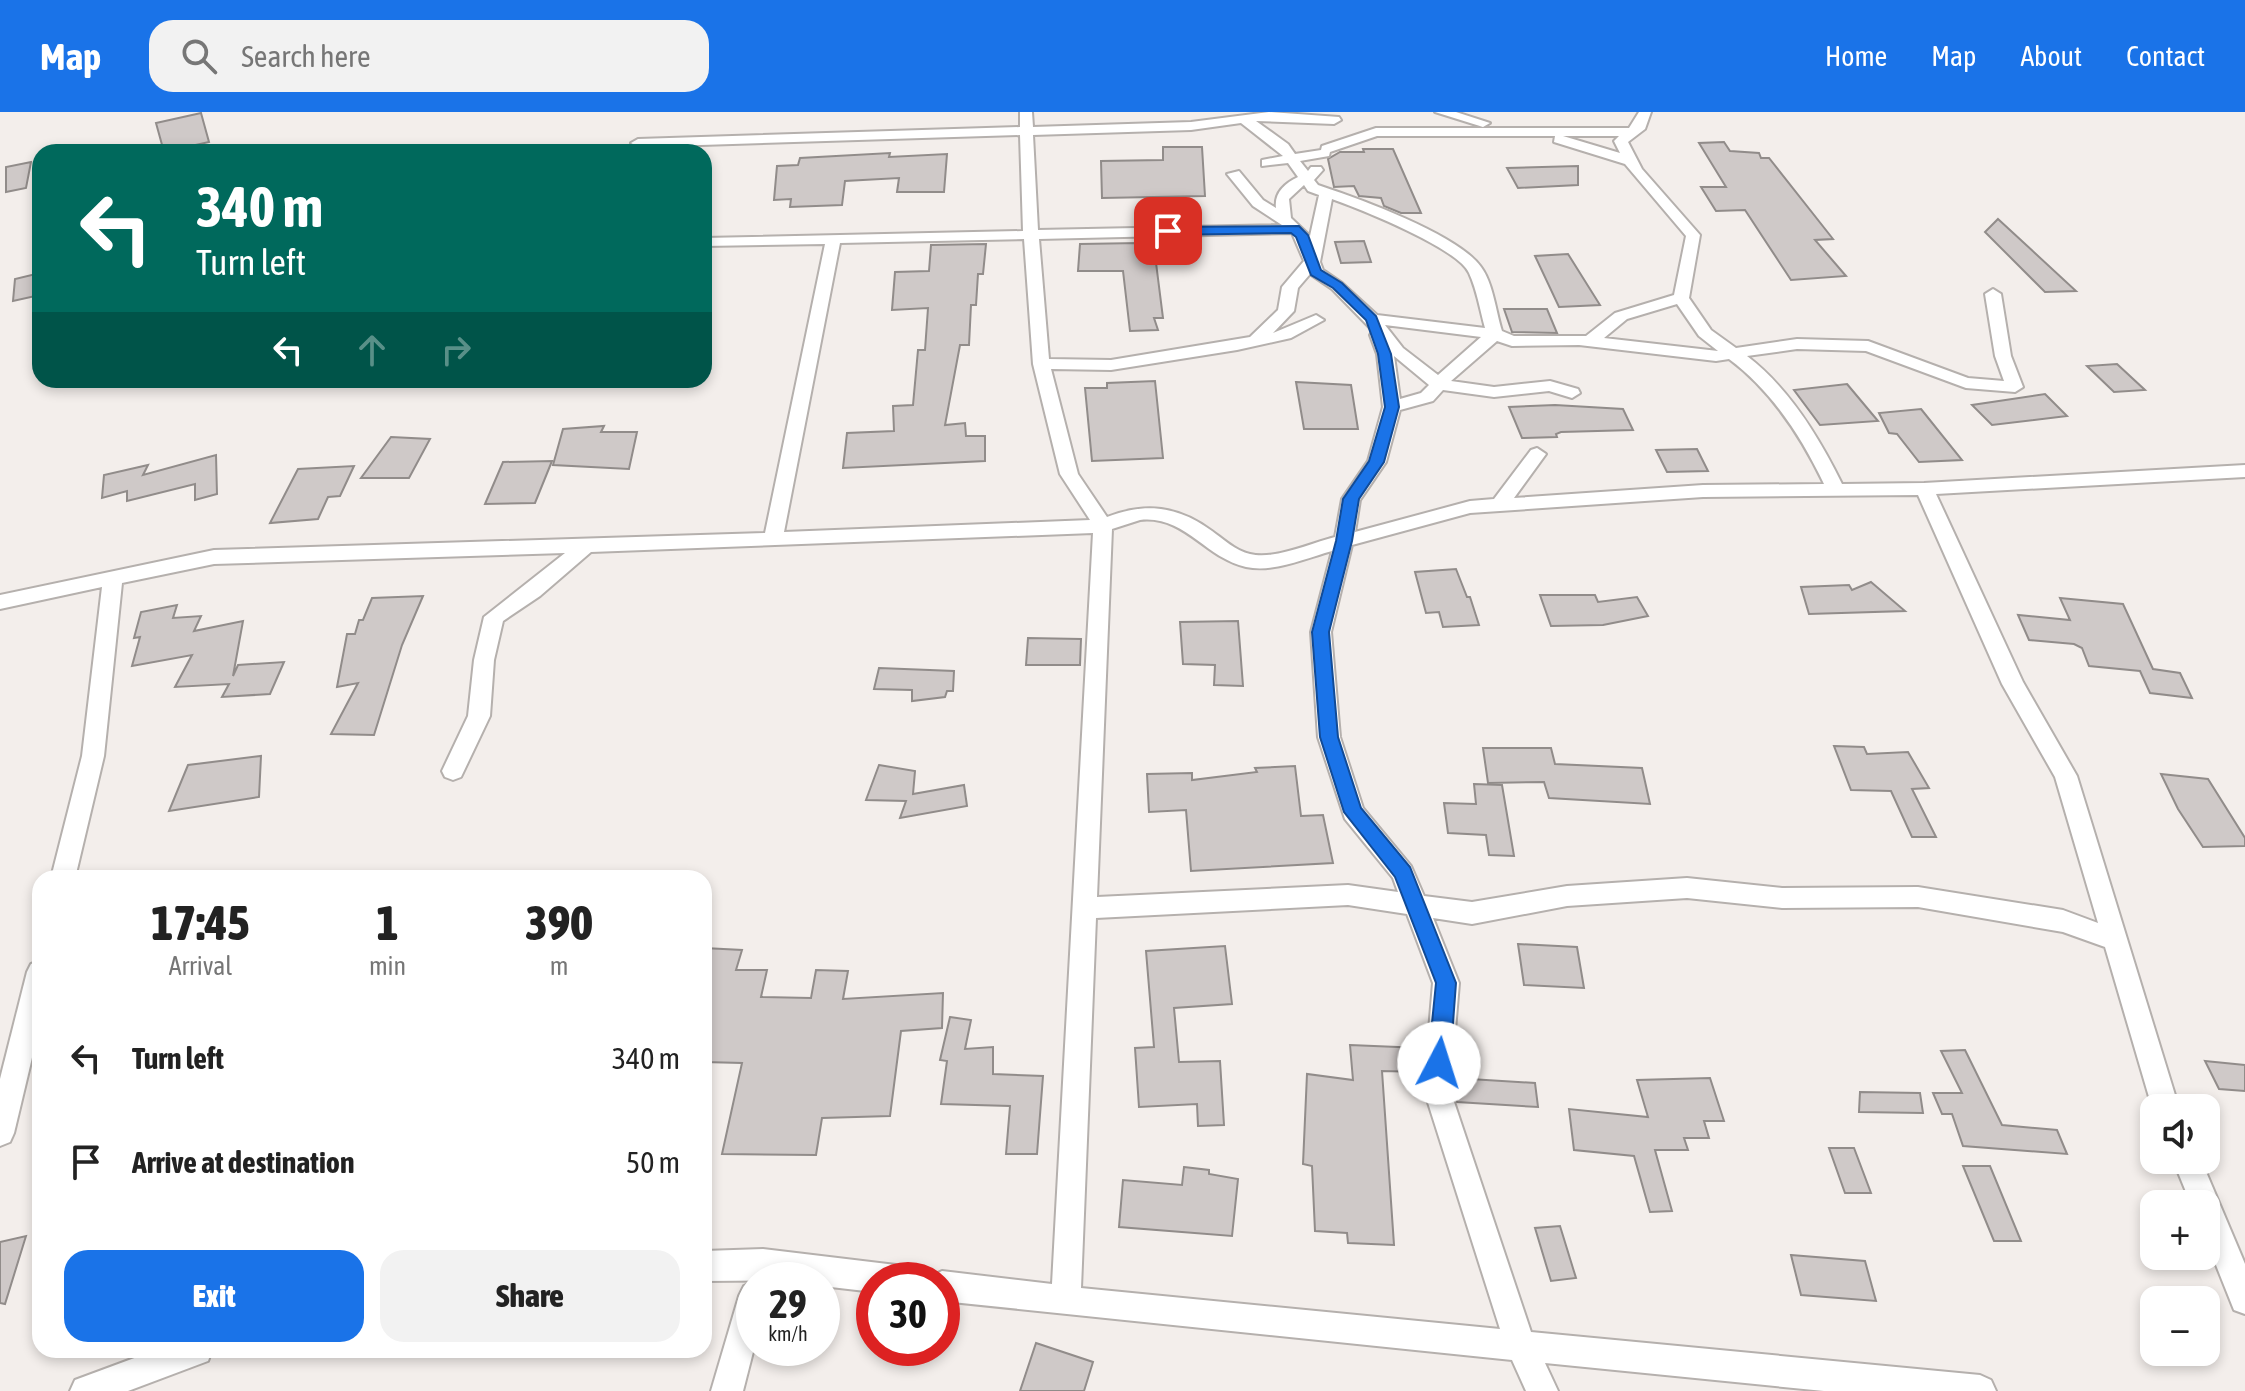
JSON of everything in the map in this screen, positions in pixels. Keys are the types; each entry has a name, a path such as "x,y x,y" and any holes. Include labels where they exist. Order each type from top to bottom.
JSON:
{"street":[{"path":"1026,112 1027,187 1041,364 1069,474 1103,526 1066,1301"},
{"path":"1441,112 1539,133 1631,161"},
{"path":"1645,112 1640,126 1621,141 1631,161 1662,203 1693,235 1681,298 1705,333 1760,374 1812,441 1836,490"},
{"path":"638,143 1335,116 1326,151 1309,178 1294,184 1282,198 1257,202"},
{"path":"1263,119 1289,158 1309,178 1313,188 1374,209 1462,255 1476,270 1495,334"},
{"path":"1267,163 1326,151 1376,132 1633,132"},
{"path":"1234,174 1257,202 1302,235 1316,272 1337,286 1372,319 1397,351 1438,384 1494,392 1550,386 1572,393"},
{"path":"1255,341 1286,311 1290,287 1312,262 1326,194"},
{"path":"1282,198 1289,224"},
{"path":"712,242 1289,224"},
{"path":"773,538 833,239"},
{"path":"1372,319 1495,334 1512,341 1590,341 1706,355 1797,344 1868,346 1966,383 1981,381 1998,387 2015,387 2003,356 1993,294"},
{"path":"1590,341 1621,316 1681,298"},
{"path":"1372,319 1385,354 1392,407 1377,462 1351,499 1344,541 1321,632 1329,737 1353,812 1403,873 1446,983 1437,1090 1521,1346 1542,1391"},
{"path":"1041,364 1111,365 1285,335 1316,320"},
{"path":"1392,407 1427,397 1457,364 1495,334"},
{"path":"1499,505 1537,454"},
{"path":"0,602 214,557 1103,526 1143,513 1171,514 1199,527 1224,549 1246,561 1274,560 1470,507 1703,491 1924,489 2245,471"},
{"path":"1924,489 2013,684 2066,776 2161,1094"},
{"path":"453,771 479,716 484,660 494,617 533,591 586,546"},
{"path":"65,870 93,756 113,579"},
{"path":"1085,908 1348,895 1472,913 1567,896 1687,888 1782,898 1918,897 2063,921 2113,939"},
{"path":"0,1133 32,1004"},
{"path":"2220,1239 2245,1299"},
{"path":"712,1267 736,1269"},
{"path":"960,1288 1980,1391"},
{"path":"86,1391 175,1358"},
{"path":"727,1391 736,1359"}],"building":[{"path":"201,113 209,142 162,144 156,123"},
{"path":"1724,142 1730,151 1759,153 1761,158 1769,158 1833,239 1815,240 1846,276 1791,280 1745,210 1716,211 1701,187 1726,187 1699,143"},
{"path":"1163,147 1202,147 1205,196 1102,198 1101,161 1163,160"},
{"path":"1363,149 1393,149 1421,213 1401,213 1384,206 1381,198 1359,196 1354,186 1334,187 1328,159 1340,152 1364,152"},
{"path":"890,153 889,157 947,154 944,192 897,192 899,178 845,181 842,205 790,207 791,199 774,200 777,166 798,165 800,158"},
{"path":"31,162 26,188 6,192 6,167"},
{"path":"1578,166 1578,185 1518,188 1507,168"},
{"path":"1998,219 2076,291 2045,292 1985,232"},
{"path":"1364,241 1371,262 1341,263 1335,242"},
{"path":"1139,243 1139,248 1154,247 1163,318 1154,318 1158,330 1130,331 1123,271 1078,271 1080,244"},
{"path":"986,244 983,274 978,274 976,305 971,305 969,345 960,345 945,425 965,423 966,436 985,436 985,461 843,468 847,433 894,431 893,406 913,405 918,350 925,350 928,308 892,310 895,272 929,271 931,245"},
{"path":"1568,254 1600,305 1559,307 1535,256"},
{"path":"32,275 32,297 13,301 15,279"},
{"path":"1504,309 1547,309 1557,333 1512,332"},
{"path":"2117,364 2145,390 2114,392 2087,366"},
{"path":"1155,381 1163,458 1092,461 1085,388 1107,388 1107,383"},
{"path":"1296,382 1351,385 1358,429 1304,429"},
{"path":"1847,384 1878,421 1820,425 1794,390"},
{"path":"2045,394 2067,416 1992,425 1972,405"},
{"path":"1555,405 1623,409 1633,430 1561,432 1556,434 1557,437 1522,438 1509,407"},
{"path":"1921,409 1962,460 1919,462 1897,434 1889,433 1879,413"},
{"path":"604,426 601,432 637,432 629,469 553,465 563,429"},
{"path":"391,437 430,439 409,478 361,478"},
{"path":"1697,449 1708,471 1667,472 1656,450"},
{"path":"216,455 217,494 195,500 195,484 127,501 127,491 102,498 104,475 148,465 143,475"},
{"path":"552,461 535,503 485,504 503,462"},
{"path":"354,466 340,496 328,497 318,519 270,523 298,469"},
{"path":"1456,569 1479,625 1443,627 1439,612 1426,613 1415,572"},
{"path":"1871,582 1905,611 1809,614 1801,587 1849,585 1852,590"},
{"path":"1540,595 1595,595 1598,602 1637,597 1648,616 1603,625 1551,626"},
{"path":"423,596 402,645 374,735 331,734 358,683 337,687 347,634 355,634 372,598"},
{"path":"2060,598 2123,604 2153,669 2180,673 2192,698 2150,693 2140,671 2089,666 2082,648 2074,644 2029,640 2018,615 2070,620"},
{"path":"177,605 173,618 201,616 194,631 243,621 233,676 238,665 284,662 270,694 222,697 229,684 175,687 192,655 132,666 140,637 134,638 141,612"},
{"path":"1238,621 1243,686 1214,685 1215,665 1183,664 1180,622"},
{"path":"1028,638 1081,639 1080,665 1026,665"},
{"path":"879,668 954,671 953,691 947,691 945,697 912,701 912,690 874,689"},
{"path":"1834,746 1864,747 1867,754 1908,752 1929,788 1912,789 1936,837 1912,837 1891,791 1851,790"},
{"path":"1483,748 1551,748 1555,764 1642,768 1650,804 1549,798 1544,782 1488,783"},
{"path":"261,756 259,797 169,811 188,765"},
{"path":"879,765 915,771 913,794 964,785 967,806 900,818 906,801 866,800"},
{"path":"1295,766 1301,816 1323,815 1333,863 1191,871 1186,810 1149,812 1147,774 1192,773 1192,780 1257,772 1255,768"},
{"path":"2161,774 2208,779 2245,838 2245,846 2203,847 2178,809"},
{"path":"1474,784 1502,785 1514,856 1489,855 1486,835 1448,833 1444,803 1476,804"},
{"path":"1518,944 1577,947 1584,988 1524,985"},
{"path":"1225,946 1232,1004 1174,1008 1179,1062 1220,1061 1224,1125 1198,1126 1197,1104 1139,1107 1135,1048 1154,1047 1146,951"},
{"path":"712,948 742,950 736,970 767,970 761,997 811,998 816,970 848,971 843,999 943,993 942,1028 901,1031 890,1116 822,1118 816,1155 722,1154 742,1063 712,1062"},
{"path":"950,1017 971,1020 965,1049 993,1047 993,1074 1043,1076 1037,1154 1006,1154 1010,1106 941,1104 947,1061 940,1060"},
{"path":"1350,1045 1421,1048 1422,1072 1382,1071 1394,1245 1348,1243 1347,1233 1315,1231 1312,1166 1303,1164 1307,1074 1353,1080"},
{"path":"1965,1050 2002,1125 2057,1130 2067,1154 1963,1146 1952,1114 1942,1114 1933,1093 1962,1093 1941,1051"},
{"path":"2205,1061 2245,1065 2245,1091 2219,1089"},
{"path":"1454,1078 1535,1083 1538,1107 1457,1102 1453,1090"},
{"path":"1710,1078 1724,1121 1704,1121 1709,1138 1684,1138 1688,1150 1655,1150 1672,1211 1650,1212 1634,1156 1574,1150 1569,1109 1648,1117 1637,1080"},
{"path":"1860,1092 1920,1093 1923,1113 1859,1112"},
{"path":"1829,1148 1854,1148 1871,1193 1845,1193"},
{"path":"1963,1166 1990,1166 2021,1241 1994,1241"},
{"path":"1184,1167 1209,1170 1209,1174 1238,1179 1232,1236 1119,1227 1123,1180 1182,1185"},
{"path":"1560,1226 1576,1278 1551,1281 1535,1228"},
{"path":"26,1236 5,1304 0,1303 0,1242"},
{"path":"1791,1255 1865,1261 1876,1301 1801,1295"},
{"path":"1036,1343 1093,1362 1084,1391 1020,1391"}],"route":[{"path":"1168,231 1294,229 1302,235 1316,272 1337,286 1372,319 1385,354 1392,407 1377,462 1351,499 1344,541 1321,632 1329,737 1353,812 1403,873 1446,983 1439,1063"}]}
